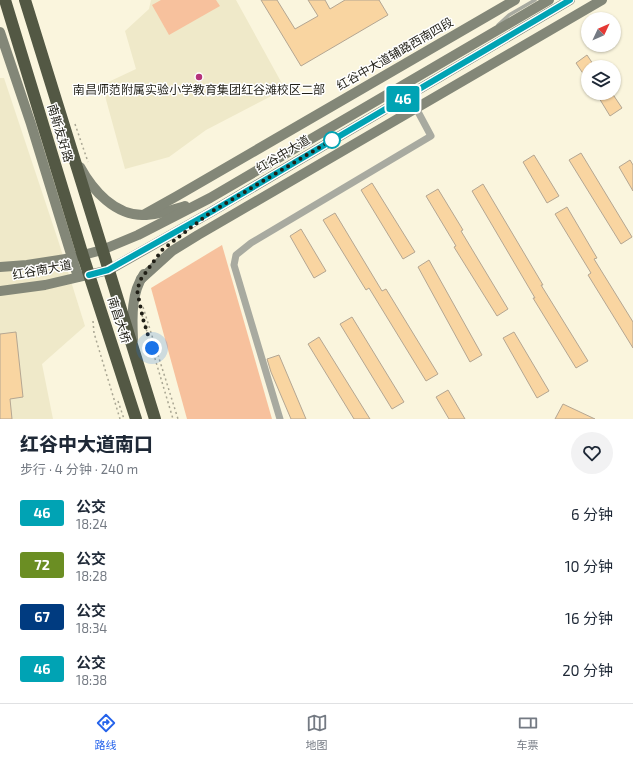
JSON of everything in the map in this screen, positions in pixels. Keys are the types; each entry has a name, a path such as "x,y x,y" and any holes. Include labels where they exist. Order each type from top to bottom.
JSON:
{"highway":[{"name":"南斯友好路","path":"5,0 84,276"},
{"name":"南斯友好路","path":"25,0 108,270"},
{"name":"南昌大桥","path":"108,270 155,419"},
{"name":"南昌大桥","path":"84,276 136,419"}],"main road":[{"name":"红谷中大道辅路西南四段","path":"143,215 515,0"},
{"name":"红谷中大道","path":"78,257 102,250 138,235 210,198 549,0"},
{"name":"红谷中大道","path":"84,276 108,270 211,212 570,0"},
{"path":"141,279 172,251 198,235 602,0"},
{"path":"0,32 78,257"},
{"path":"468,47 473,57"},
{"path":"71,151 86,178 99,194 112,205 126,211 143,215 170,210 210,198"},
{"path":"133,348 132,311 141,279 162,250 211,212"},
{"name":"红谷南大道","path":"0,267 27,265 78,257"},
{"name":"红谷南大道","path":"0,291 45,285 84,276"}],"street":[{"path":"280,419 234,266 236,255 251,243 431,136 416,108"}],"lane":[{"path":"481,40 509,15 535,0"}],"path":[{"path":"137,290 143,319 173,419"},
{"path":"137,290 178,419"},
{"path":"92,320 94,332 120,419"}],"shaded area":[{"name":"南昌师范附属实验小学教育集团红谷滩校区二部","path":"151,0 236,0 285,89 206,130 169,157 125,169 102,85 136,69 125,31 149,9"},
{"path":"161,0 216,0 220,6 169,35 152,5"},
{"path":"0,78 4,78 85,326 42,364 53,419 0,419"},
{"path":"222,245 272,419 187,419 151,288"}],"building":[{"path":"261,0 277,0 295,29 318,16 308,0 325,0 330,9 345,0 379,0 388,15 301,66"},
{"path":"587,55 590,60 581,60 581,70 576,63"},
{"path":"600,100 617,100 622,108 610,116"},
{"path":"581,153 632,237 621,244 569,160"},
{"path":"534,155 559,196 547,203 523,162"},
{"path":"630,160 633,165 633,191 619,167"},
{"path":"372,183 415,252 403,259 361,190"},
{"path":"483,184 543,285 541,285 588,361 576,368 533,298 535,298 472,191"},
{"path":"438,189 463,230 461,231 508,309 497,316 454,247 456,246 426,196"},
{"path":"567,207 597,258 594,259 633,322 633,348 588,275 591,273 555,214"},
{"path":"335,213 382,291 386,289 438,374 426,381 369,288 366,290 323,220"},
{"path":"301,229 326,271 314,278 290,236"},
{"path":"429,260 482,355 470,362 418,267"},
{"path":"352,317 404,402 392,409 340,324"},
{"path":"16,332 23,397 10,399 12,419 0,419 0,334"},
{"path":"514,332 549,391 537,398 503,338"},
{"path":"319,337 370,419 354,419 308,344"},
{"path":"279,355 306,419 291,419 271,372 267,359"},
{"path":"448,390 465,419 449,419 436,397"},
{"path":"563,404 595,419 555,419"}],"bus line":[{"name":"46","path":"89,275 108,270 211,212 570,0"}],"place":[{"name":"南昌师范附属实验小学教育集团红谷滩校区二部","path":"199,77"}],"route":[{"path":"152,348 143,319 137,290 141,279 162,250 211,212 332,140"}]}
